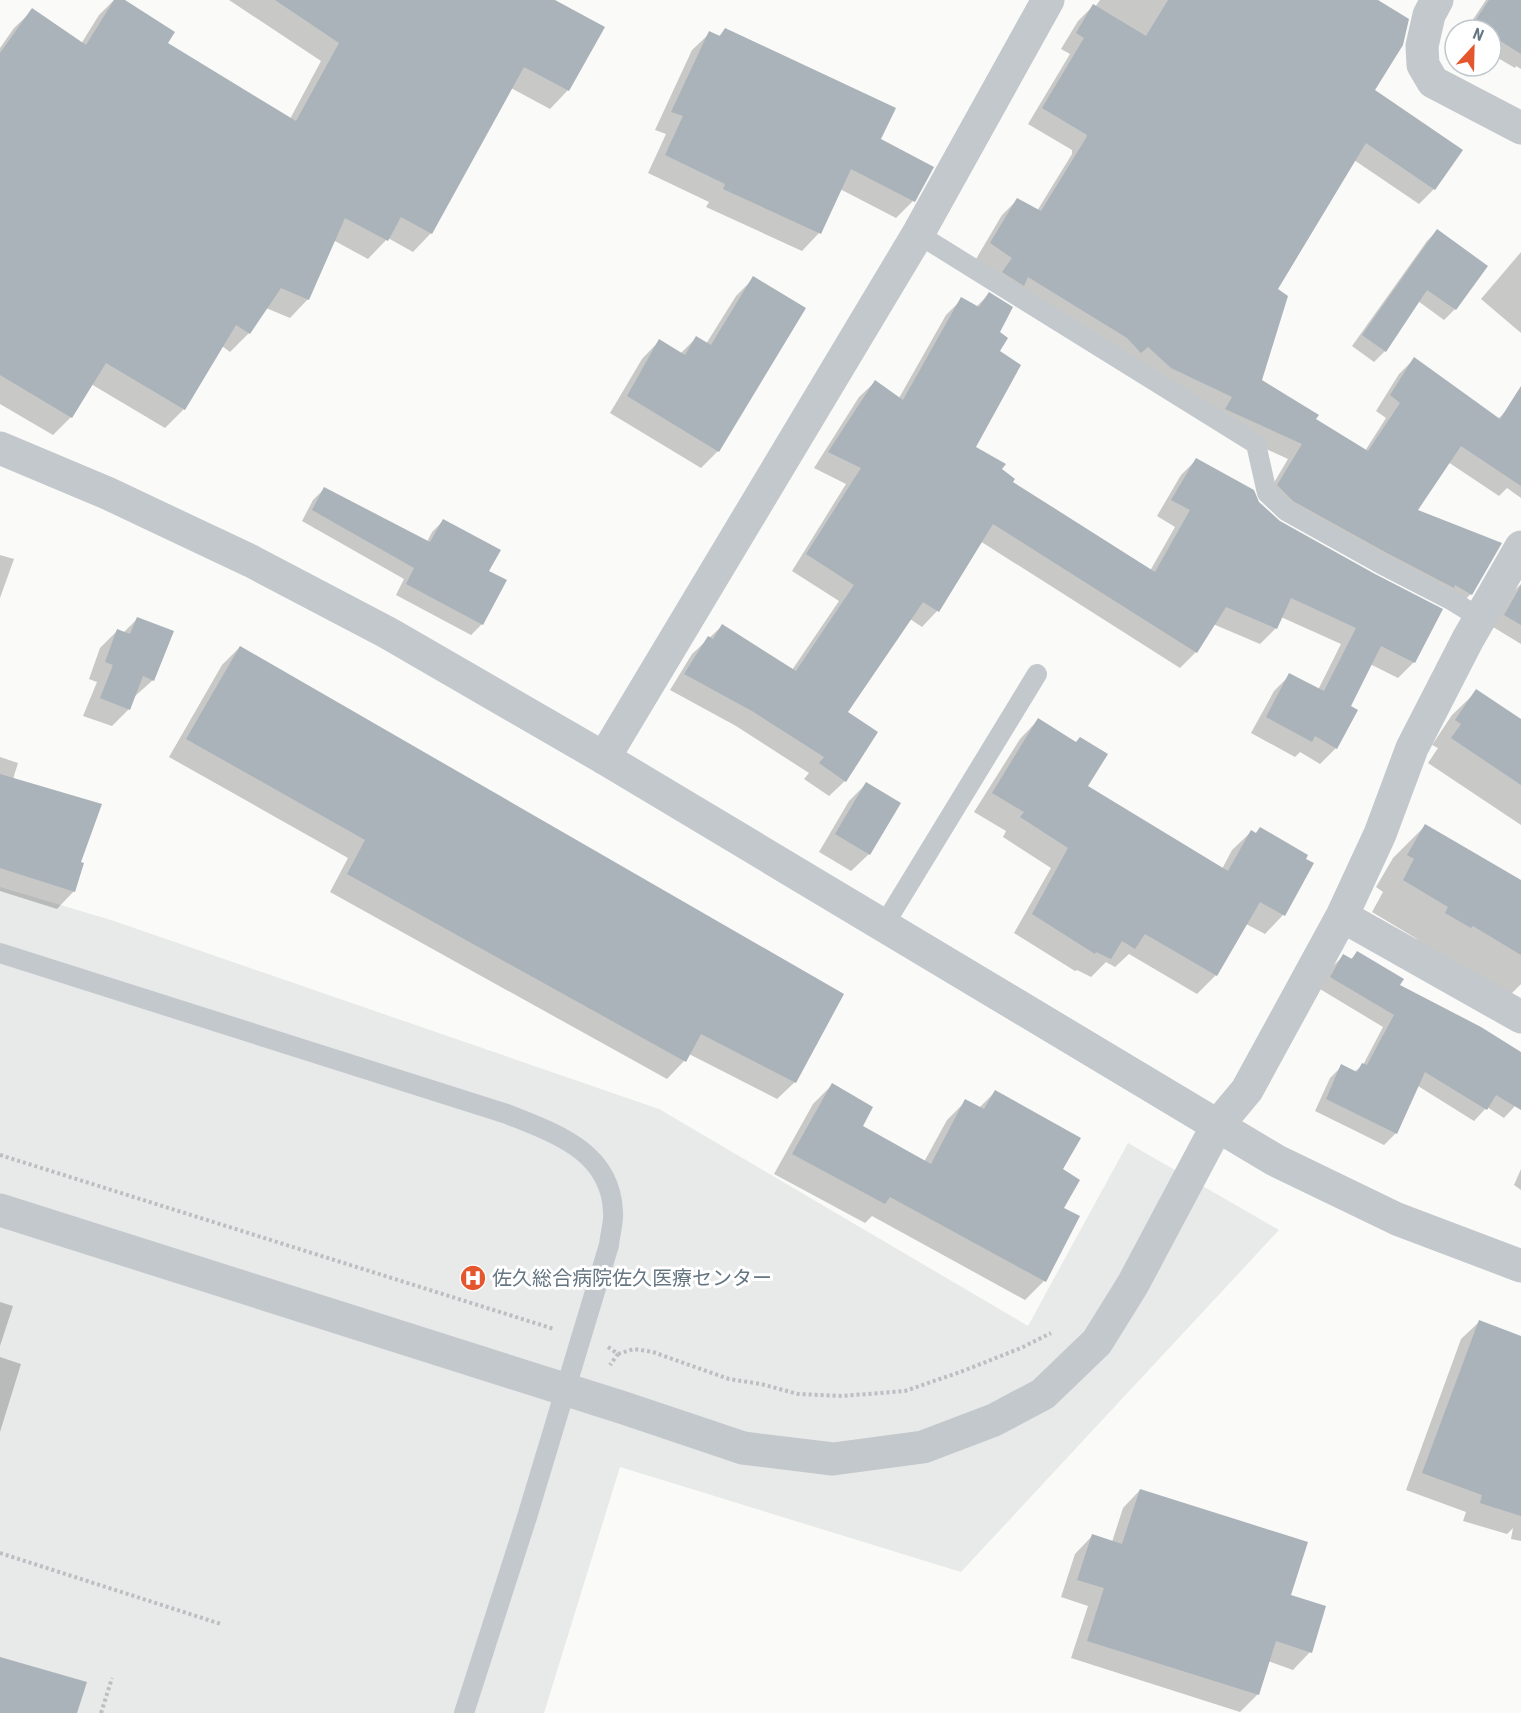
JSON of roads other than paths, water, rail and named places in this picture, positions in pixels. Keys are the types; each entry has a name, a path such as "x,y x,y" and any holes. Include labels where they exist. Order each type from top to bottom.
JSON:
{"street":[{"path":"604,758 918,234 1048,0"},
{"path":"1437,0 1429,15 1422,46 1423,65 1433,82 1521,128"},
{"path":"0,447 107,493 251,561 388,633 604,758 1275,1160 1387,1214 1521,1266"},
{"path":"0,1210 743,1448 833,1459 923,1447 994,1420 1043,1394 1097,1342 1133,1284 1217,1126 1247,1090 1342,916 1380,834 1412,748 1480,618 1521,547"},
{"path":"1342,916 1521,1017"}],"lane":[{"path":"918,234 1256,444 1266,493 1286,511 1480,618"},
{"path":"884,925 1037,674"},
{"path":"0,953 507,1114 560,1135 589,1155 608,1185 613,1212 609,1245 527,1517 464,1713"}],"place":[{"name":"佐久総合病院佐久医療センター","path":"473,1278"}]}
